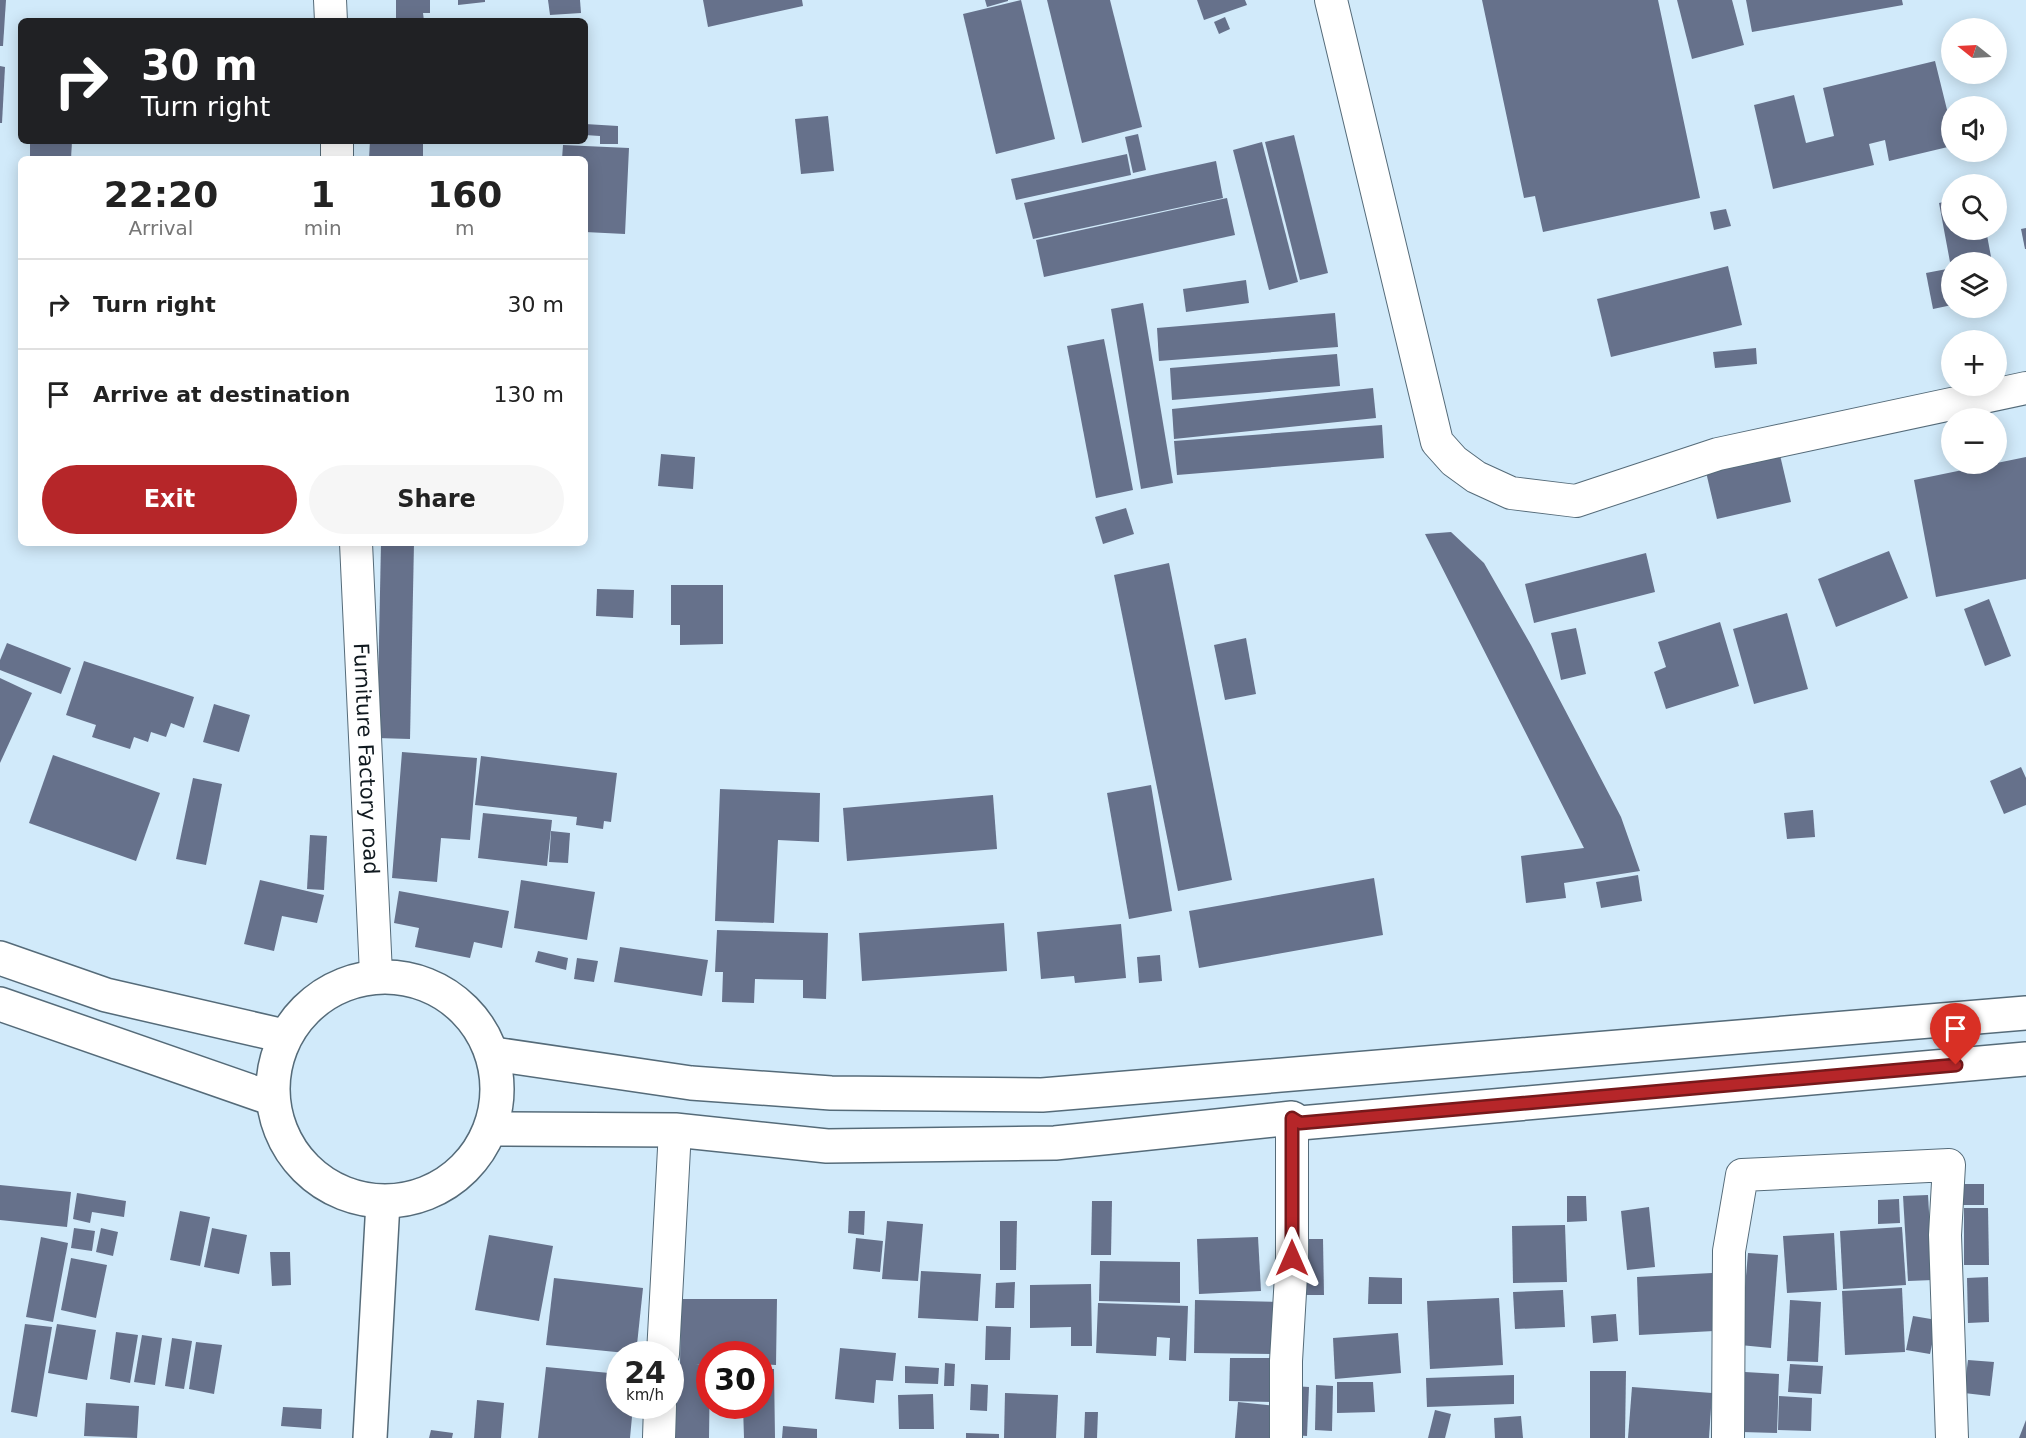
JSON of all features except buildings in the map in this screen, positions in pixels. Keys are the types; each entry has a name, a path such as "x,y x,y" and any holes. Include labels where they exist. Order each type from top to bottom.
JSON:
{"main road":[{"path":"0,958 106,995 284,1036"},
{"path":"376,974 449,993 494,1054 499,1092 492,1129 467,1168 428,1194 382,1202 330,1188 291,1151 273,1099 274,1067 284,1036 322,993 376,974"},
{"path":"0,1004 273,1099"},
{"path":"494,1054 691,1083 831,1093 1042,1095 2026,1013"},
{"path":"492,1129 675,1130 826,1146 1055,1143 1292,1118 1300,1123 2026,1059"},
{"path":"370,1438 382,1202"}],"street":[{"path":"330,0 331,18"},
{"path":"1331,0 1437,442 1454,461 1476,477 1511,493 1576,501 1718,454 2026,388"},
{"name":"Furniture Factory road","path":"356,546 376,974"},
{"path":"1286,1438 1286,1361 1292,1258 1292,1118"},
{"path":"664,1341 675,1130"},
{"path":"1728,1438 1729,1251 1742,1175 1949,1165 1945,1235 1952,1438"},
{"path":"659,1438 660,1419"}],"route":[{"path":"1292,1258 1292,1118 1300,1123 1956,1065"}]}
